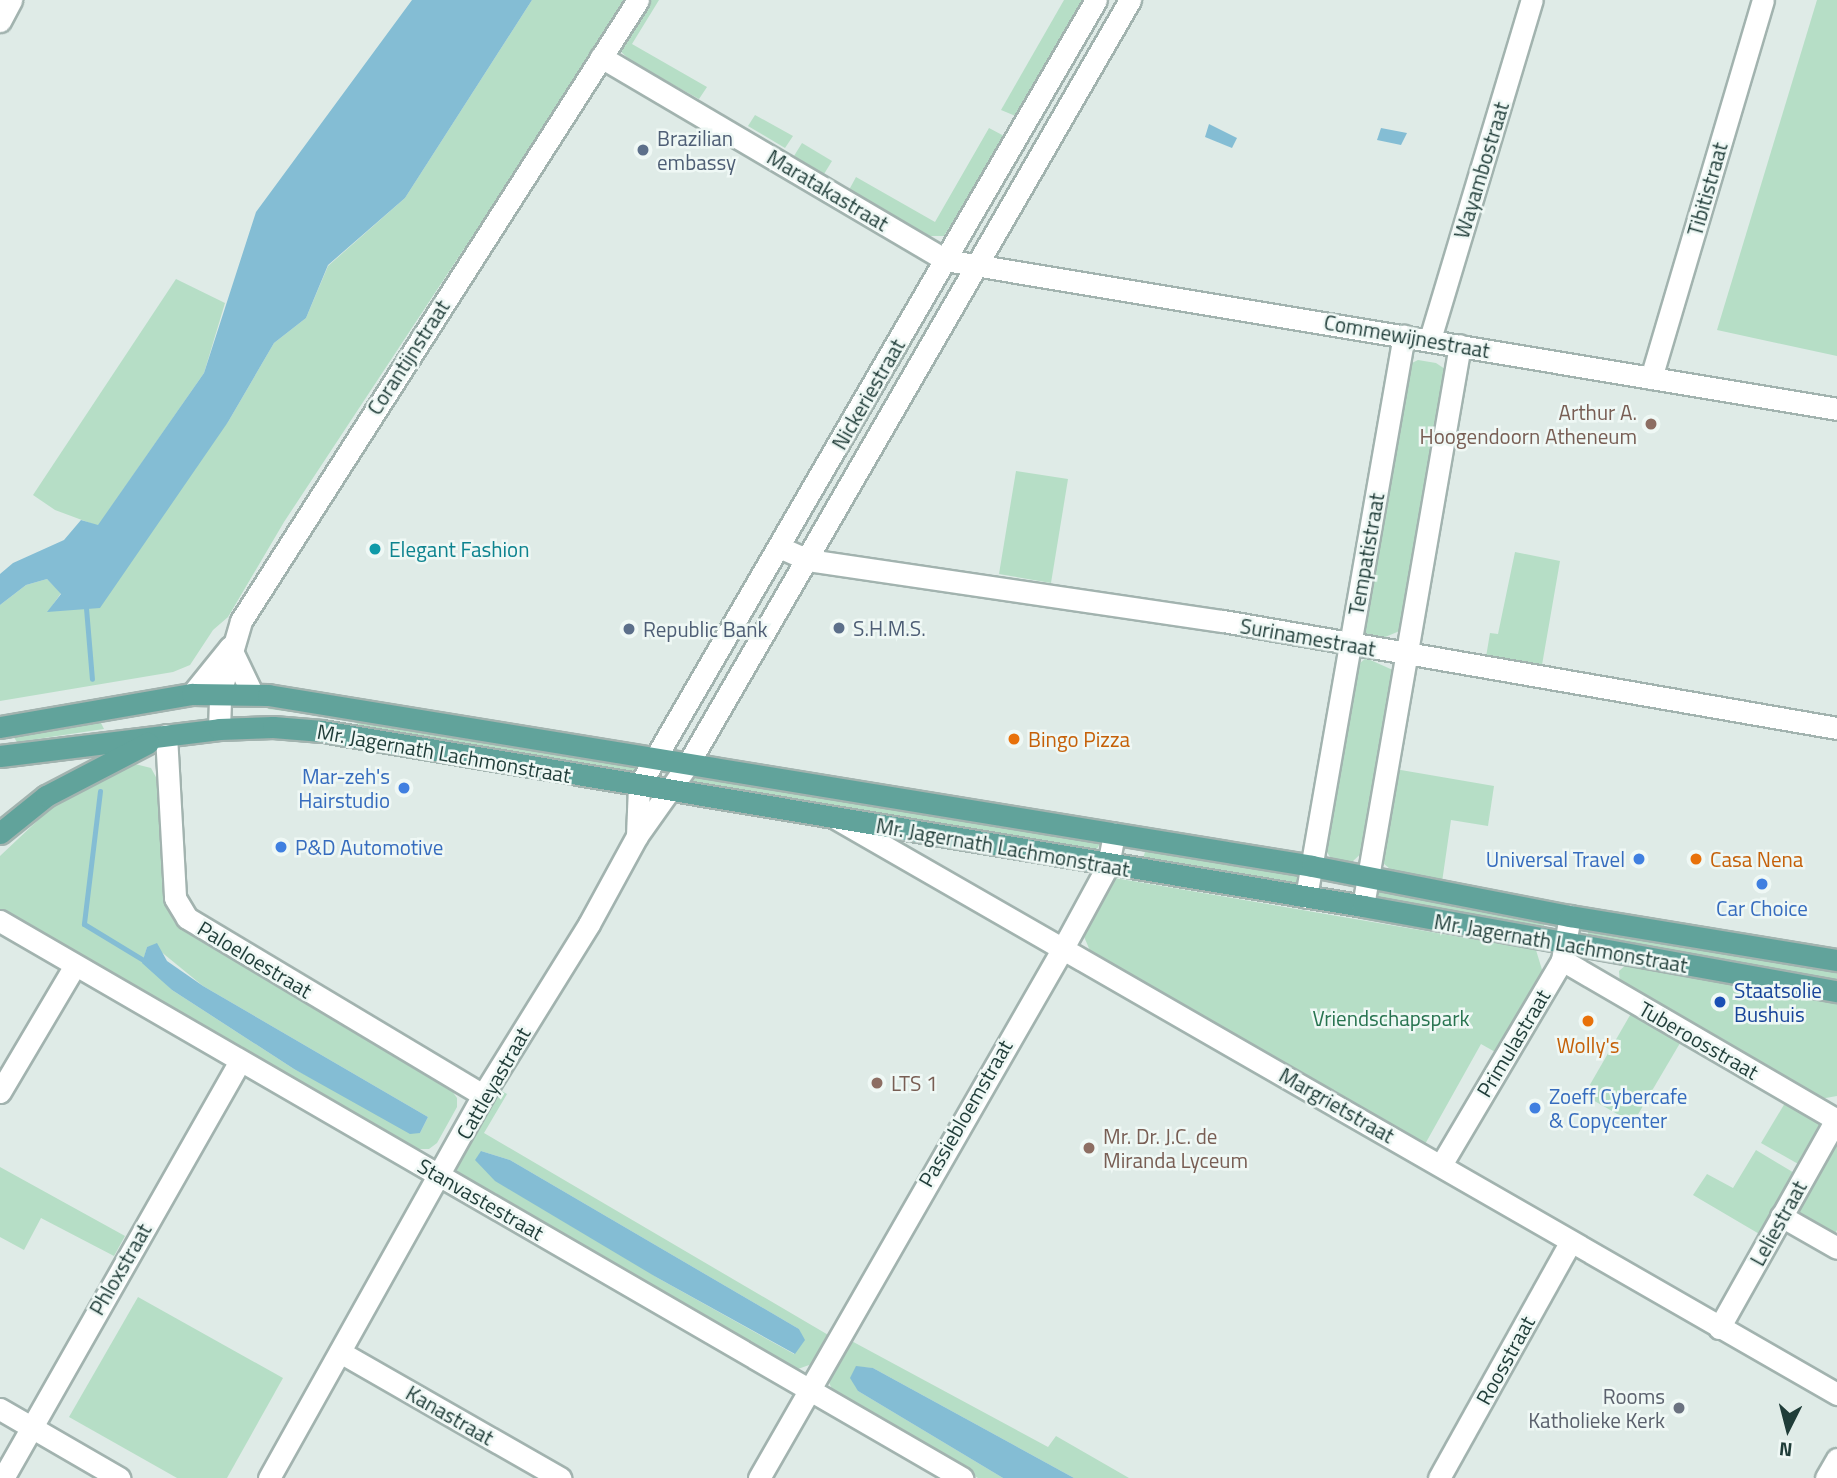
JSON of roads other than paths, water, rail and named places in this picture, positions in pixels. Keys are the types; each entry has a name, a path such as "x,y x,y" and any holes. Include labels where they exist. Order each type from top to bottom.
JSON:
{"main road":[{"name":"Mr. Jagernath Lachmonstraat","path":"0,727 192,694 252,693 1312,866 1570,916 1837,960"},
{"name":"Mr. Jagernath Lachmonstraat","path":"0,756 219,729 273,727 322,732 668,792 835,817 1363,906 1563,953 1837,991"},
{"path":"0,832 95,767 166,735"}],"street":[{"path":"0,21 11,0"},
{"name":"Corantijnstraat","path":"219,729 220,693 230,647 270,572 638,0"},
{"name":"Nickeriestraat","path":"639,786 1096,0"},
{"name":"Nickeriestraat","path":"688,764 1130,0"},
{"name":"Wayambostraat","path":"1430,340 1532,0"},
{"name":"Tibitistraat","path":"1651,378 1763,0"},
{"name":"Maratakastraat","path":"601,57 945,260 976,268"},
{"name":"Commewijnestraat","path":"976,268 1404,335 1837,409"},
{"name":"Tempatistraat","path":"1306,897 1404,335"},
{"path":"1363,906 1460,345"},
{"name":"Surinamestraat","path":"779,547 808,560 1223,621 1837,728"},
{"path":"192,694 230,647 252,693"},
{"name":"Paloeloestraat","path":"166,735 175,898 187,918 484,1095"},
{"name":"Cattleyastraat","path":"269,1478 484,1095 589,924 636,836 688,764"},
{"name":"Cattleyastraat","path":"636,836 639,786"},
{"name":"Margrietstraat","path":"835,817 1441,1165 1570,1243 1837,1394"},
{"name":"Passiebloemstraat","path":"759,1478 1063,948 1108,865 1114,834"},
{"name":"Primulastraat","path":"1441,1165 1563,953 1570,916"},
{"name":"Stanvastestraat","path":"0,921 239,1062 441,1175 962,1478"},
{"name":"Tuberoosstraat","path":"1563,953 1837,1119"},
{"path":"0,1092 75,965"},
{"name":"Phloxstraat","path":"3,1478 30,1425 239,1062"},
{"name":"Leliestraat","path":"1719,1328 1837,1119"},
{"path":"1781,1216 1837,1248"},
{"name":"Roosstraat","path":"1439,1478 1570,1243"},
{"name":"Kanastraat","path":"340,1352 560,1478"},
{"path":"0,1409 119,1478"},
{"path":"1826,1478 1837,1459"}],"water":[{"path":"412,0 532,0 405,198 328,265 306,318 274,343 228,422 100,608 47,612 61,594 47,579 26,585 0,605 0,574 13,563 64,540 81,520 98,525 204,373 256,212"},
{"path":"1209,124 1237,138 1232,148 1205,137"},
{"path":"1381,128 1407,133 1401,145 1377,140"},
{"path":"157,943 167,961 203,986 428,1117 420,1133 410,1134 294,1069 172,990 142,963 147,947"},
{"path":"481,1151 510,1160 799,1329 805,1340 795,1354 656,1277 495,1181 475,1160"},
{"path":"856,1366 873,1368 1074,1478 1003,1478 858,1391 850,1378"}],"waterway":[{"path":"86,608 92,679"},
{"path":"100,791 84,924 145,961"}],"place":[{"name":"Brazilian embassy","path":"643,150"},
{"name":"Arthur A. Hoogendoorn Atheneum","path":"1651,424"},
{"name":"Elegant Fashion","path":"375,549"},
{"name":"S.H.M.S.","path":"839,628"},
{"name":"Republic Bank","path":"629,629"},
{"name":"Bingo Pizza","path":"1014,739"},
{"name":"Mar-zeh's Hairstudio","path":"404,788"},
{"name":"P&D Automotive","path":"281,847"},
{"name":"Universal Travel","path":"1639,859"},
{"name":"Casa Nena","path":"1696,859"},
{"name":"Car Choice","path":"1762,884"},
{"name":"Staatsolie Bushuis","path":"1720,1002"},
{"name":"Wolly's","path":"1588,1021"},
{"name":"LTS 1","path":"877,1083"},
{"name":"Zoeff Cybercafe & Copycenter","path":"1535,1108"},
{"name":"Mr. Dr. J.C. de Miranda Lyceum","path":"1089,1148"},
{"name":"Rooms Katholieke Kerk","path":"1679,1408"}],"park label":[{"name":"Vriendschapspark","path":"1391,1018"}]}
